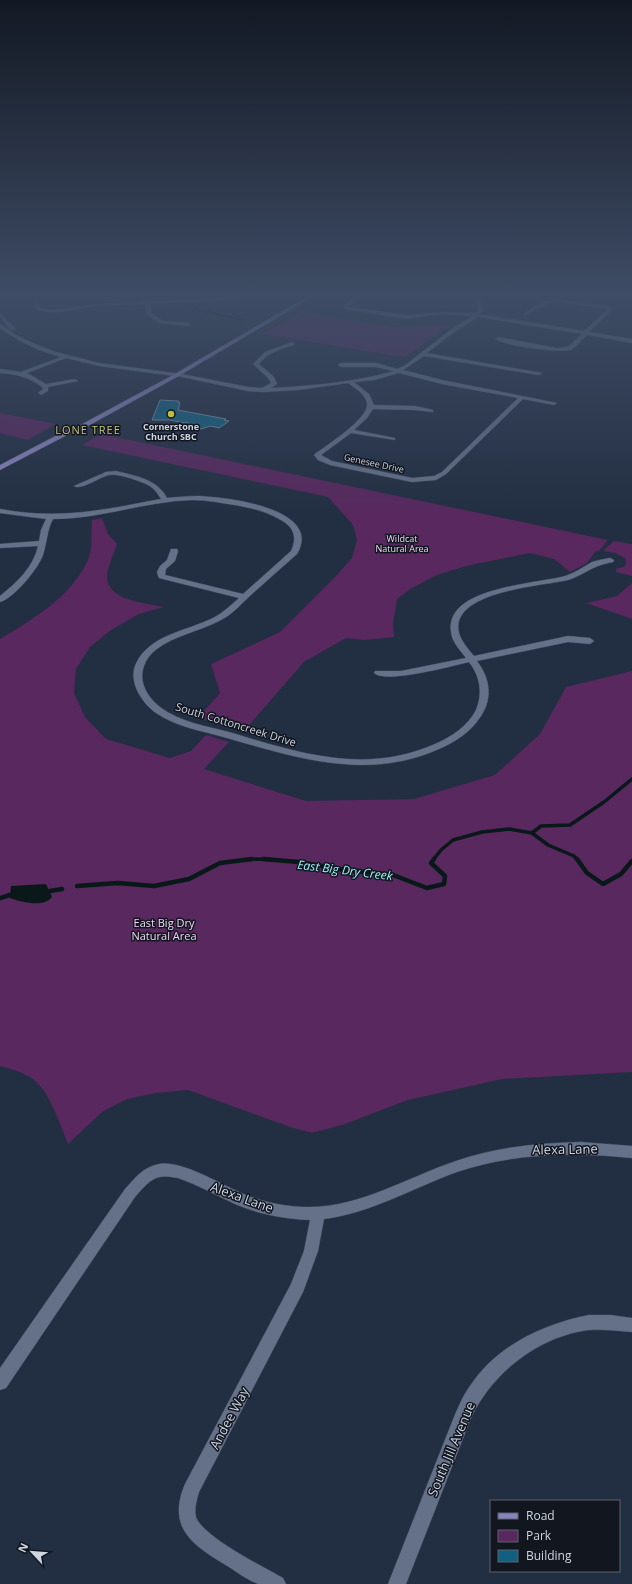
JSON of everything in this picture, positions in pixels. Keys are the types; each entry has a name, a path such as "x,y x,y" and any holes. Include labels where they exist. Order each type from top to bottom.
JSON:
{"main road":[{"path":"67,432 66,429 173,370"},
{"path":"0,468 67,432 75,431 185,370"}],"street":[{"path":"23,373 31,370"},
{"path":"149,370 232,387 263,390 289,389 350,382 382,377 398,371"},
{"path":"263,370 272,378 274,384 263,390"},
{"path":"394,370 442,382 554,403"},
{"path":"521,370 540,373"},
{"path":"0,371 23,373 45,386 75,381"},
{"path":"349,431 367,415 371,407 366,395 350,382"},
{"path":"41,393 46,390 45,386"},
{"name":"Genesee Drive","path":"349,431 317,455 320,459 330,463 412,480 426,480 436,478 444,473 522,397"},
{"path":"371,407 415,408 431,411"},
{"path":"349,431 394,439"},
{"path":"77,486 108,473 116,473 152,484 161,493 165,501"},
{"name":"South Cottoncreek Drive","path":"0,511 51,517 91,515 165,501 204,498 248,505 275,513 291,523 297,530 299,538 299,544 294,552 220,618 166,640 145,656 137,674 139,685 145,698 156,709 170,716 189,723 330,761 354,762 392,759 413,755 450,740 466,729 476,718 482,706 485,694 482,674 458,642 455,634 454,625 458,617 470,603 492,593 567,578 579,574 596,564 610,560"},
{"path":"0,600 25,578 39,555 44,529 51,517"},
{"path":"0,546 42,543"},
{"path":"174,551 171,560 161,572 162,576 245,597"},
{"path":"378,673 401,674 568,639 590,641"},
{"name":"Alexa Lane","path":"0,1382 130,1193 145,1176 153,1172 171,1170 181,1173 242,1200 278,1211 318,1213 336,1210 376,1199 435,1174 485,1158 508,1153 543,1149 587,1148 632,1152"},
{"name":"Andee Way","path":"277,1584 206,1542 194,1532 187,1519 188,1504 191,1490 295,1292 310,1255 317,1227 318,1213"},
{"name":"South Jill Avenue","path":"397,1584 458,1428 468,1405 479,1388 507,1358 523,1346 558,1330 575,1325 608,1322 632,1325"}],"green space":[{"path":"0,413 56,424 28,440 0,433"},
{"name":"Wildcat Natural Area","path":"101,434 608,540 599,551 596,551 587,563 570,572 554,559 530,553 466,566 437,575 412,588 397,599 393,624 394,637 364,640 346,638 304,662 244,731 198,718 220,693 211,664 280,632 352,558 357,540 353,525 328,497 82,445"},
{"name":"East Big Dry Natural Area","path":"102,518 108,534 117,544 107,574 109,585 114,591 129,600 164,607 139,614 111,630 90,647 76,669 74,693 85,717 106,739 170,758 191,751 206,735 229,742 204,769 306,801 414,799 495,775 540,734 566,687 632,671 632,1072 502,1079 408,1100 345,1124 312,1133 290,1127 188,1090 156,1093 127,1099 102,1112 68,1144 50,1101 40,1086 27,1075 0,1066 0,639 50,606 72,585 81,573 90,555 92,520"},
{"path":"614,541 632,544 632,576 616,572 616,569 624,567 626,563 625,558 615,553 603,551"},
{"path":"632,583 632,619 586,603 617,596"}],"shaded area":[{"path":"46,884 52,897 44,902 32,903 10,898 11,886"}],"building":[{"name":"Cornerstone Church SBC","path":"160,400 179,401 178,403 180,403 178,410 226,419 224,420 229,421 219,428 210,426 201,429 186,422 152,420"}],"waterway":[{"path":"532,833 541,826 570,825 604,802 632,779"},
{"name":"East Big Dry Creek","path":"433,860 441,850 453,840 482,832 509,829 532,833"},
{"name":"East Big Dry Creek","path":"532,833 548,845 574,856 577,860"},
{"name":"East Big Dry Creek","path":"246,860 252,859"},
{"name":"East Big Dry Creek","path":"263,859 272,860"},
{"name":"East Big Dry Creek","path":"272,860 393,875 427,888 444,884 445,876 431,863 434,859"},
{"name":"East Big Dry Creek","path":"577,859 587,873 603,884 621,874 632,861"},
{"name":"East Big Dry Creek","path":"77,886 118,883 154,886 189,879 220,863 246,860"},
{"name":"East Big Dry Creek","path":"246,860 272,860"},
{"name":"East Big Dry Creek","path":"272,860 277,860"},
{"name":"East Big Dry Creek","path":"50,891 62,889"},
{"name":"East Big Dry Creek","path":"0,898 10,895"}],"place":[{"name":"Cornerstone Church SBC","path":"171,414"}],"district":[{"name":"LONE TREE","path":"88,429"}]}
